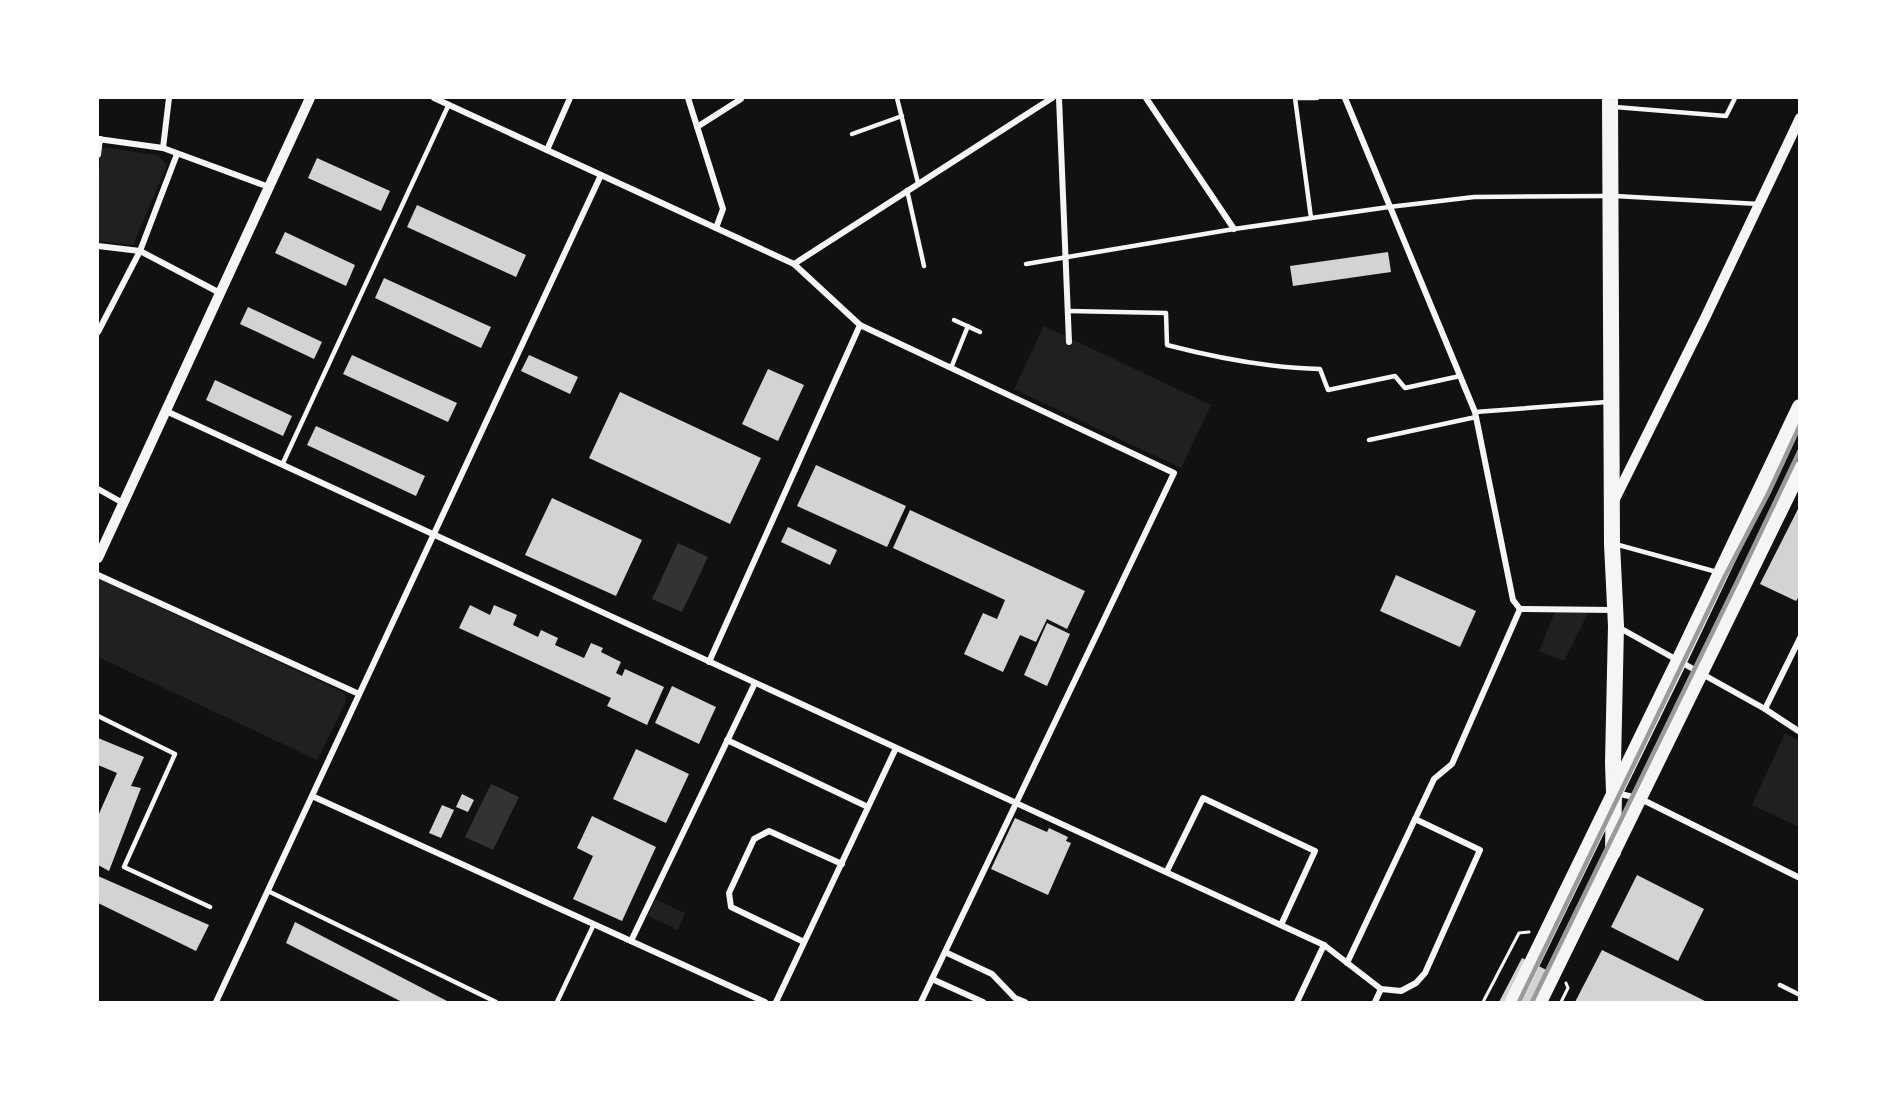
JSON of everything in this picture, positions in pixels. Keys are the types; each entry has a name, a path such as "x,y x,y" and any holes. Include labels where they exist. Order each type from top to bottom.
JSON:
{"highway":[{"path":"1610,102 1612,544 1616,618 1613,852"},
{"path":"1513,1002 1800,407"},
{"path":"1539,1002 1800,469"}],"street":[{"path":"163,148 169,98"},
{"path":"98,558 310,98"},
{"path":"434,98 794,264 860,325 1174,473 1018,804 921,1002"},
{"path":"547,150 570,98"},
{"path":"688,98 723,209 716,228"},
{"path":"697,127 741,98"},
{"path":"794,264 1052,98"},
{"path":"1059,98 1070,342"},
{"path":"1146,98 1234,229"},
{"path":"1345,98 1475,414 1513,600 1521,609 1616,618 1679,661 1765,709 1800,732"},
{"path":"1612,504 1705,318 1800,117"},
{"path":"98,155 98,139 163,148 269,187"},
{"path":"98,332 140,251 177,154"},
{"path":"216,1002 601,175"},
{"path":"98,246 140,251 220,293"},
{"path":"709,662 860,325"},
{"path":"166,411 1324,945 1381,989 1401,991 1416,983 1425,973 1480,850 1415,819"},
{"path":"98,489 123,503"},
{"path":"98,575 359,694"},
{"path":"1347,963 1434,779 1452,764 1521,609"},
{"path":"1765,709 1800,638"},
{"path":"632,941 755,683"},
{"path":"728,740 868,807"},
{"path":"776,1002 896,748"},
{"path":"1614,792 1639,798 1800,878"},
{"path":"312,796 765,1002"},
{"path":"1167,872 1203,798 1315,851 1281,925"},
{"path":"804,942 732,907 729,893 754,839 769,831 842,864"},
{"path":"1297,1002 1324,945"},
{"path":"945,952 992,974 1015,998 1025,1002"},
{"path":"932,979 982,1002"},
{"path":"1375,1002 1381,989"}],"lane":[{"path":"897,98 918,183"},
{"path":"1311,218 1295,98 1317,98"},
{"path":"1610,102 1726,116 1735,98"},
{"path":"282,465 449,104"},
{"path":"852,134 902,116"},
{"path":"907,190 924,266"},
{"path":"1026,264 1234,229 1474,197 1611,196 1759,204"},
{"path":"1069,311 1166,314 1167,345 1208,356 1287,368 1320,369 1328,390 1395,376 1405,388 1460,376"},
{"path":"954,320 980,332"},
{"path":"951,368 968,326"},
{"path":"1369,440 1475,414 1611,401"},
{"path":"1612,544 1720,573"},
{"path":"98,716 175,754 124,867 210,907"},
{"path":"268,891 496,1002"},
{"path":"557,1002 594,924"},
{"path":"1780,985 1800,996"}],"shaded area":[{"path":"101,147 158,155 167,165 133,245 98,241"},
{"path":"1044,326 1211,405 1181,468 1014,389"},
{"path":"678,543 708,557 682,612 652,599"},
{"path":"99,579 345,693 346,701 317,760 98,657"},
{"path":"1557,607 1589,611 1564,661 1539,651"},
{"path":"1785,733 1799,741 1799,827 1752,805"},
{"path":"491,784 519,797 493,850 465,837"},
{"path":"655,899 685,913 678,930 648,916"}],"building":[{"path":"317,158 390,191 381,211 308,178"},
{"path":"417,205 526,255 516,277 407,227"},
{"path":"285,232 355,265 346,286 275,253"},
{"path":"1388,252 1391,272 1293,286 1290,266"},
{"path":"384,278 491,327 481,348 375,298"},
{"path":"248,307 322,342 314,359 240,324"},
{"path":"352,355 457,403 448,422 343,374"},
{"path":"529,355 578,377 570,394 521,371"},
{"path":"768,369 804,385 778,441 742,424"},
{"path":"215,380 292,416 283,436 206,400"},
{"path":"620,392 761,458 730,524 589,458"},
{"path":"316,426 425,476 416,496 307,445"},
{"path":"816,465 906,506 887,547 797,506"},
{"path":"552,498 642,540 616,596 525,555"},
{"path":"1800,505 1800,595 1796,601 1760,584"},
{"path":"910,510 1085,591 1067,629 1047,619 1036,642 1020,635 1003,672 964,654 983,613 997,619 1005,600 893,548"},
{"path":"788,527 837,550 830,565 781,542"},
{"path":"1396,575 1476,611 1460,647 1380,611"},
{"path":"470,605 490,615 494,605 517,615 513,625 538,637 541,630 558,638 555,645 584,658 591,643 603,648 601,652 621,662 616,673 622,676 625,669 664,687 647,725 607,706 611,698 459,628"},
{"path":"1047,623 1070,634 1047,686 1024,675"},
{"path":"672,686 716,707 699,744 655,723"},
{"path":"98,738 144,757 131,786 141,788 109,871 98,865 98,816 117,773 98,765"},
{"path":"636,749 689,774 666,823 613,799"},
{"path":"462,794 474,800 468,812 456,807"},
{"path":"442,805 454,810 441,838 429,833"},
{"path":"592,816 656,847 622,921 573,899 593,856 577,848"},
{"path":"1015,818 1047,832 1049,828 1068,837 1066,841 1071,843 1048,895 991,869"},
{"path":"1637,875 1704,909 1678,961 1611,927"},
{"path":"98,876 209,925 196,951 98,903"},
{"path":"295,922 449,1002 402,1002 286,943"},
{"path":"1602,950 1707,1002 1575,1002"},
{"path":"1522,958 1559,976 1546,1002 1499,1002"}],"railway":[{"path":"1519,1002 1800,425"},
{"path":"1532,1002 1800,450"}]}
